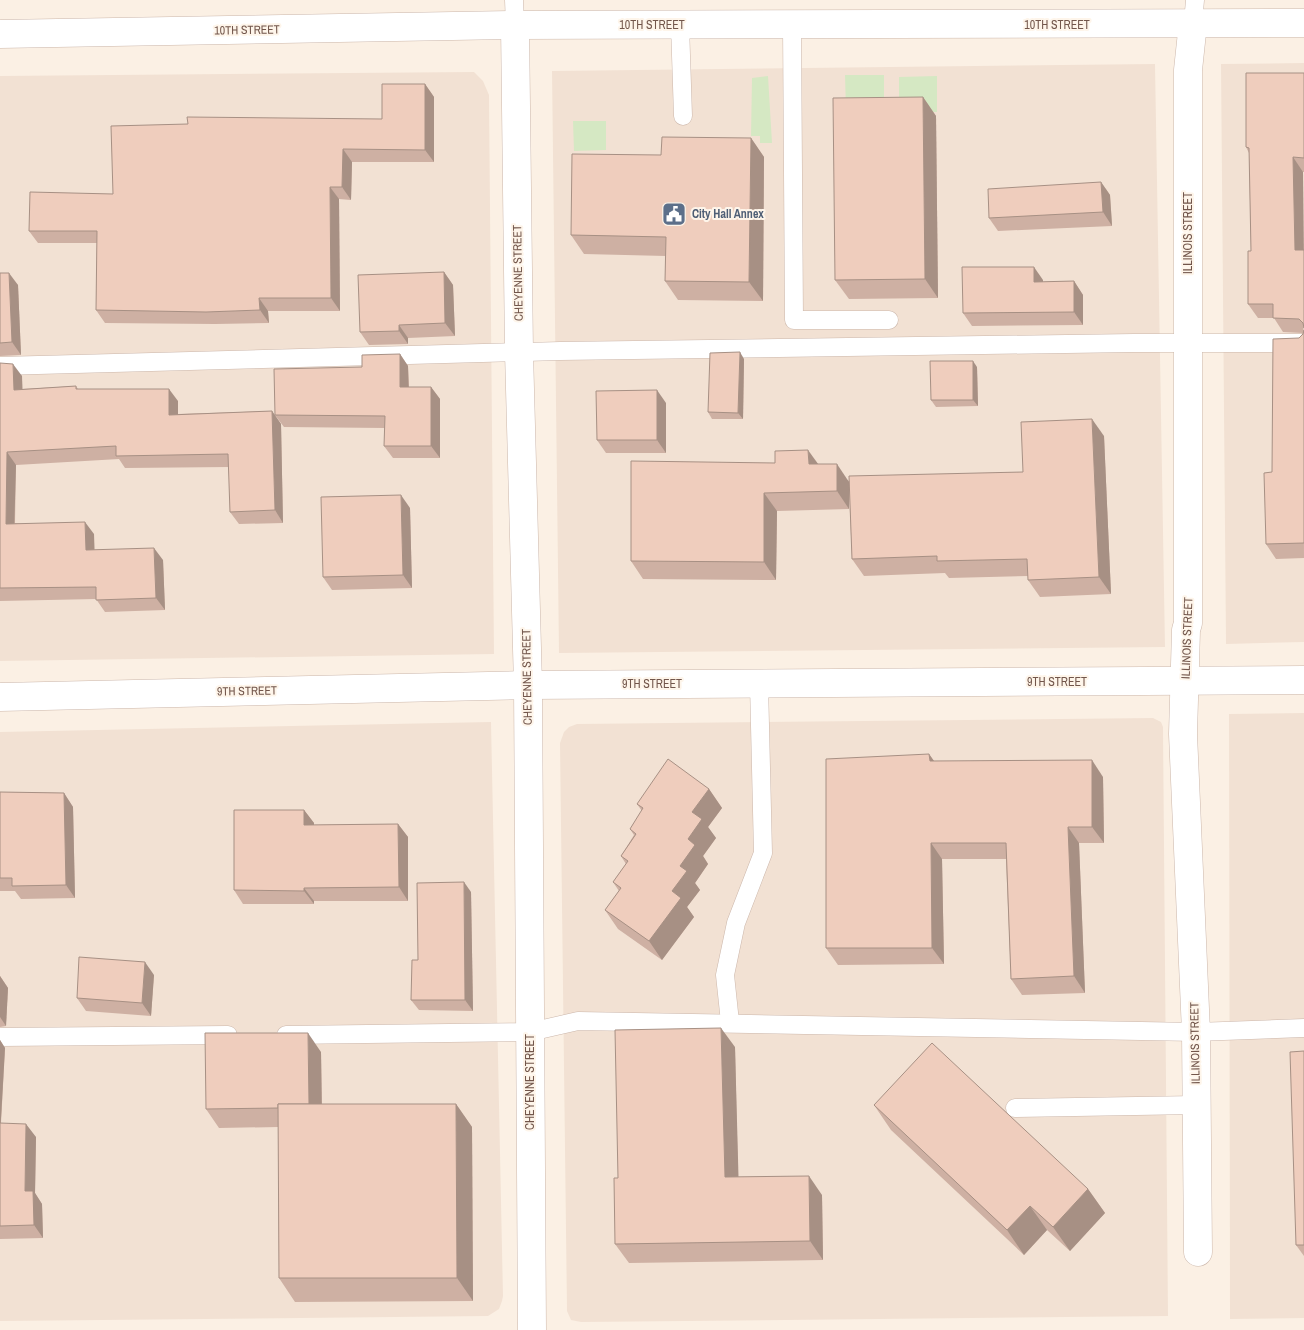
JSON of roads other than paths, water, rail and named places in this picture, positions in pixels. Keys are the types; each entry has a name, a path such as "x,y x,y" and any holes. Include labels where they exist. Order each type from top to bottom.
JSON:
{"street":[{"name":"10TH STREET","path":"0,34 515,12 680,25 792,25 1194,12 1304,23"},
{"name":"CHEYENNE STREET","path":"515,12 519,352 528,684 532,1330"},
{"name":"ILLINOIS STREET","path":"1194,12 1188,70 1188,623 1186,630 1183,734 1196,1032 1198,1252"},
{"name":"9TH STREET","path":"0,697 528,684 1304,680"}],"lane":[{"path":"680,25 682,116"},
{"path":"792,25 794,320 890,320"},
{"path":"0,366 519,352 1124,343 1304,343"},
{"path":"730,1022 725,975 736,923 764,853 759,683"},
{"path":"267,1035 530,1032 578,1020 1196,1032 1304,1028"},
{"path":"0,1037 248,1035"},
{"path":"1015,1108 1196,1105"}],"place":[{"name":"City Hall Annex","path":"674,214"}]}
